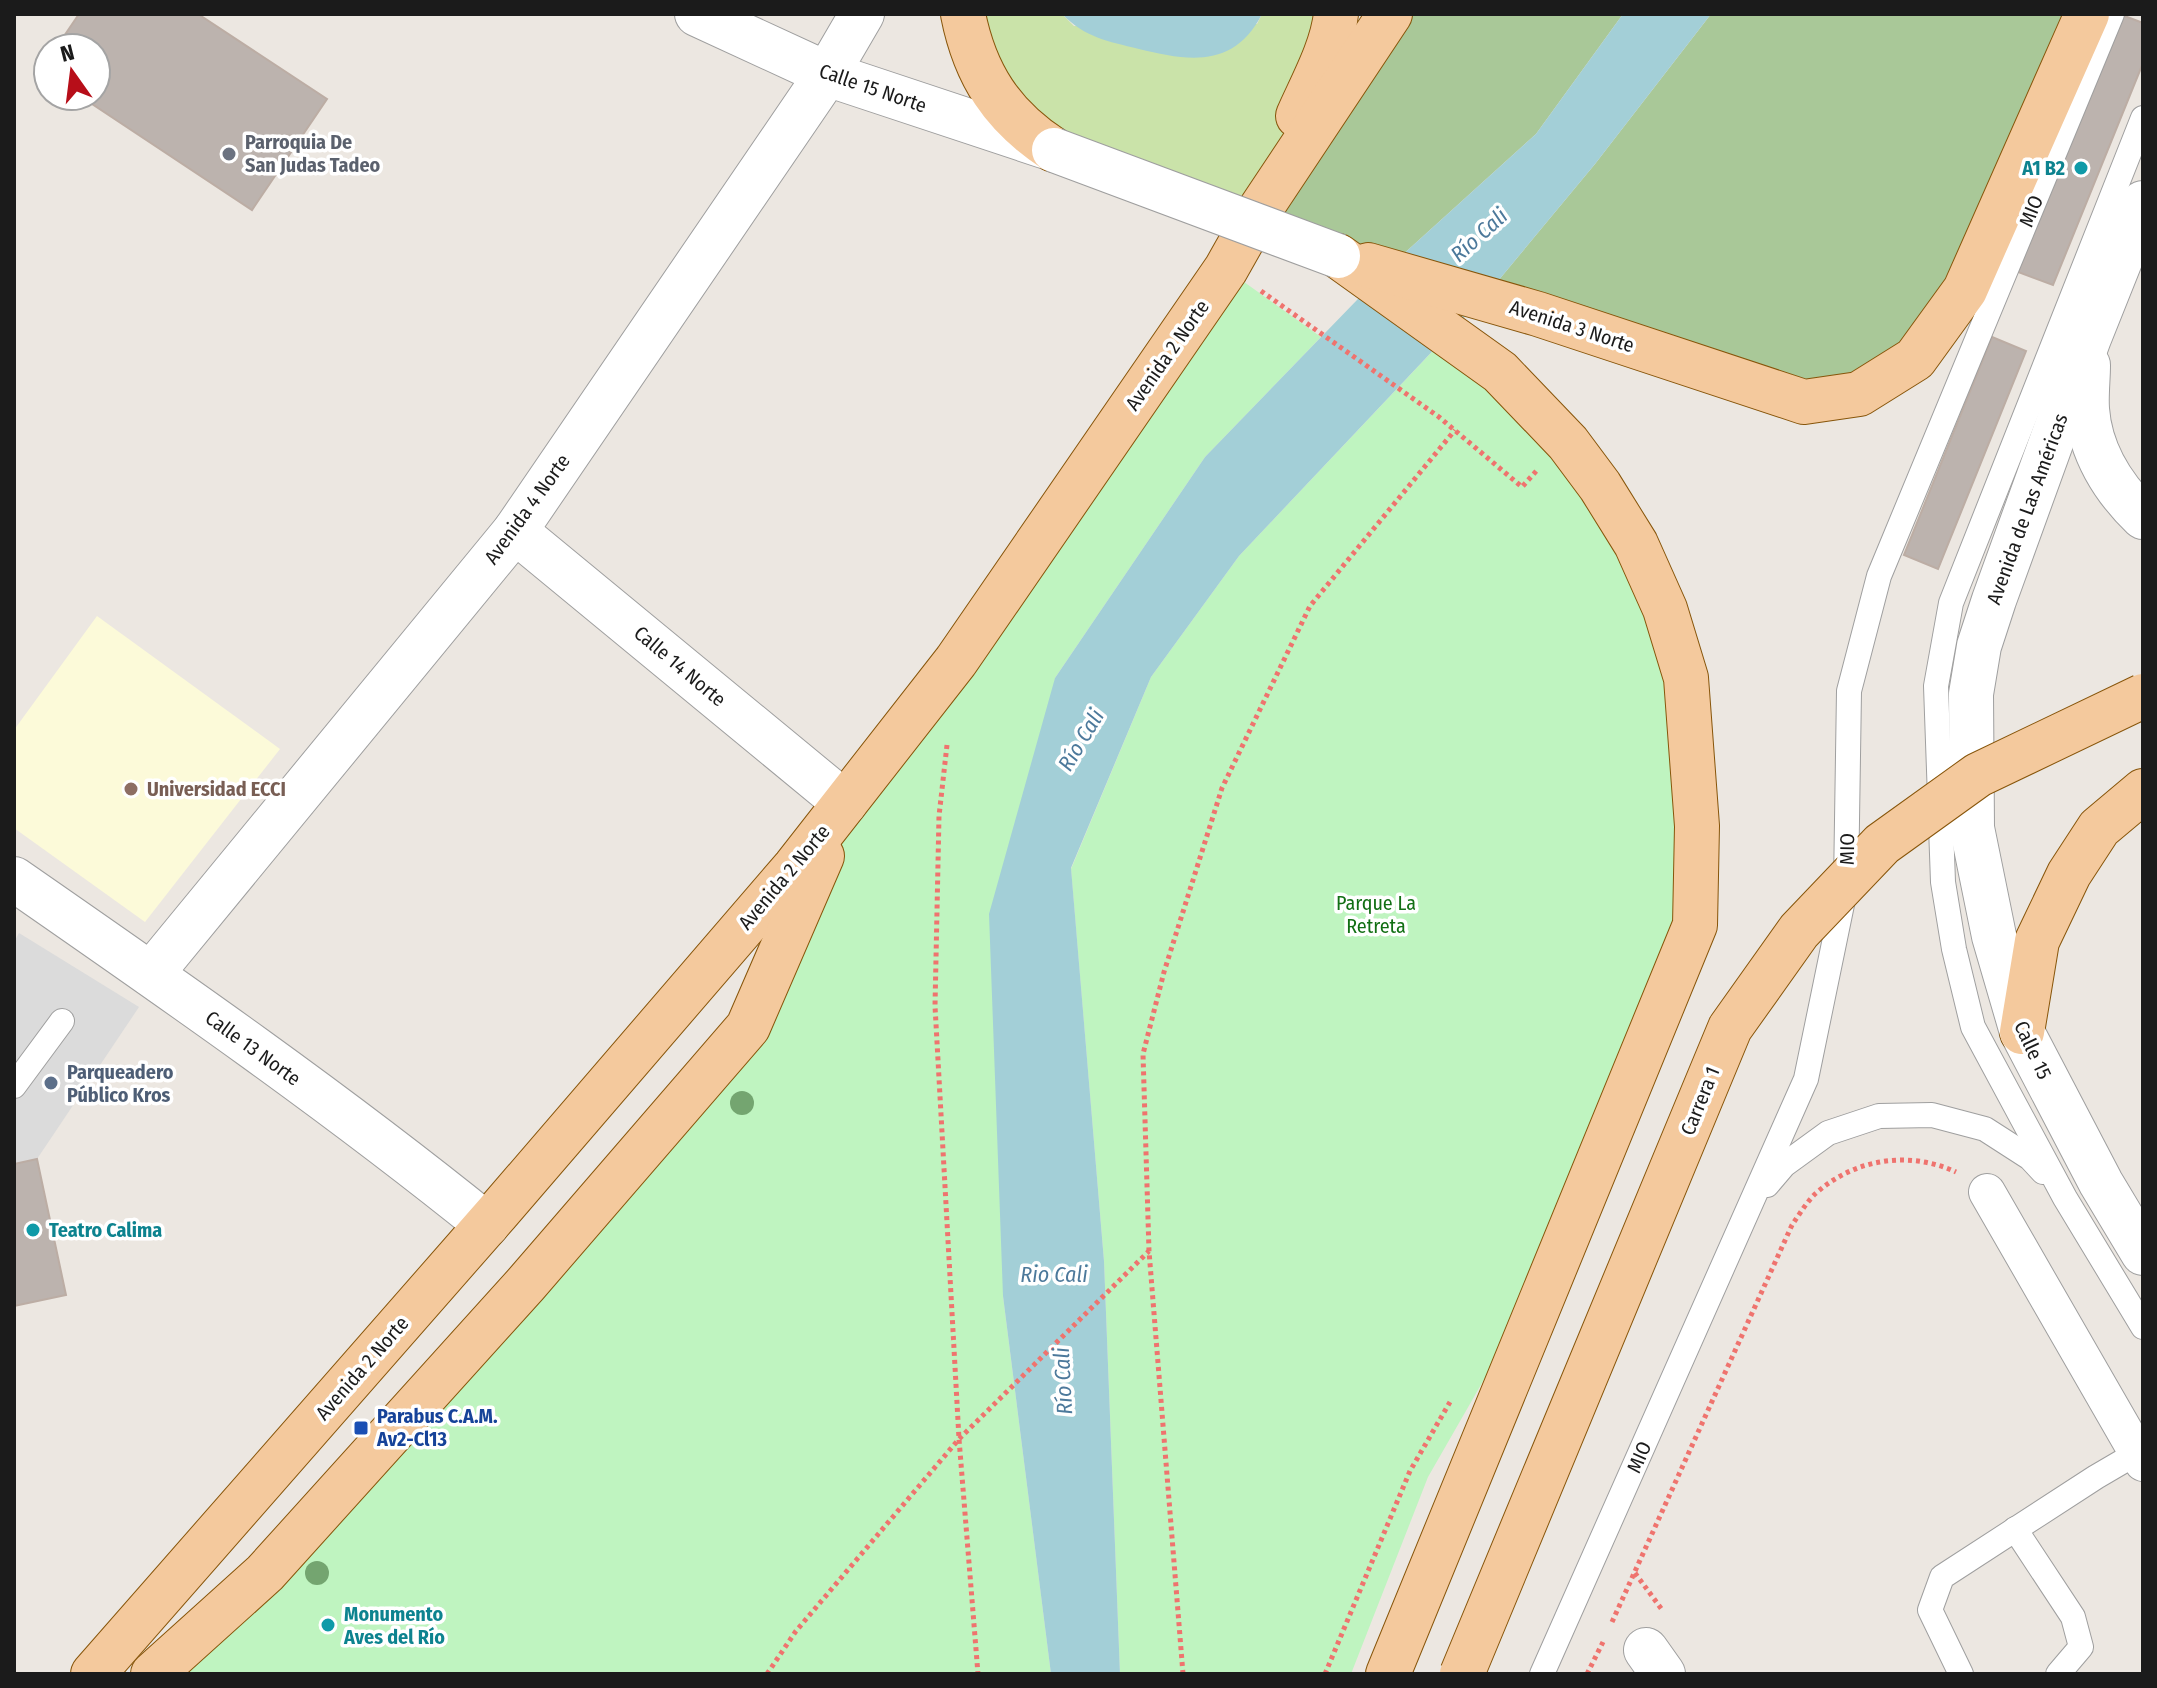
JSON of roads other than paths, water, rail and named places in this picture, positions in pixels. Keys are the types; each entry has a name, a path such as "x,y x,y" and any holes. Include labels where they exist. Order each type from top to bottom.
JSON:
{"main road":[{"path":"963,14 977,63 995,95 1018,123 1054,150"},
{"path":"1257,214 1326,49 1336,14"},
{"name":"Avenida 2 Norte","path":"93,1674 487,1225 795,867 956,661 1226,269 1257,214 1390,14"},
{"name":"Avenida 3 Norte","path":"1338,256 1538,314 1804,402 1859,394 1915,359 1965,290 2087,14"},
{"path":"1338,256 1500,372 1568,443 1600,486 1636,544 1665,609 1686,678 1697,826 1695,925 1388,1674"},
{"name":"Carrera 1","path":"1462,1674 1730,1028 1799,931 1882,844 1978,775 2143,696"},
{"path":"2022,1032 2037,941 2069,874 2099,828 2143,791"},
{"path":"153,1674 265,1573 526,1284 748,1027 845,803"}],"street":[{"name":"Calle 15 Norte","path":"697,14 827,74 1054,150 1338,256"},
{"name":"Avenida 4 Norte","path":"151,974 515,531 827,74 862,14"},
{"name":"Avenida de Las Américas","path":"1972,828 1971,694 1979,646 2089,338 2143,203"},
{"path":"2089,338 2087,411 2096,448 2108,476 2143,517"},
{"name":"Calle 14 Norte","path":"515,531 845,803"},
{"name":"Calle 15","path":"1972,828 1994,936 2022,1032 2101,1183 2143,1253"},
{"name":"Calle 13 Norte","path":"14,879 294,1078 487,1225"},
{"path":"1987,1192 2140,1458"}],"lane":[{"name":"MIO","path":"1542,1674 1806,1079 1846,885 1849,691 1879,576 2112,14"},
{"path":"2143,118 1951,603 1936,686 1943,882 1954,949 1973,1027 2065,1198 2143,1327"},
{"path":"14,1086 62,1021"},
{"path":"1751,1207 1784,1165 1828,1133 1879,1116 1932,1115 1985,1129 2030,1158 2065,1198"},
{"path":"1961,1674 1930,1610 1942,1577 2015,1529 2140,1458"},
{"path":"2015,1529 2073,1617 2081,1647 2058,1674"}],"water":[{"path":"1062,14 1262,14 1251,32 1238,44 1208,57 1192,58 1107,41 1088,34"},
{"name":"Rio Cali","path":"1623,14 1711,14 1595,164 1493,287 1239,556 1151,677 1071,868 1104,1261 1120,1674 1051,1674 1003,1296 989,914 1055,678 1205,457 1388,268 1536,134"}],"place":[{"name":"Parroquia De San Judas Tadeo","path":"229,154"},
{"name":"A1 B2","path":"2081,168"},
{"name":"Universidad ECCI","path":"131,789"},
{"name":"Parqueadero Público Kros","path":"51,1083"},
{"name":"Teatro Calima","path":"33,1230"},
{"name":"Parabus C.A.M. Av2-Cl13","path":"361,1428"},
{"name":"Monumento Aves del Río","path":"328,1625"}],"water label":[{"name":"Río Cali","path":"1479,235"},
{"name":"Río Cali","path":"1081,740"},
{"name":"Río Cali","path":"1063,1381"}],"park label":[{"name":"Parque La Retreta","path":"1376,914"}]}
